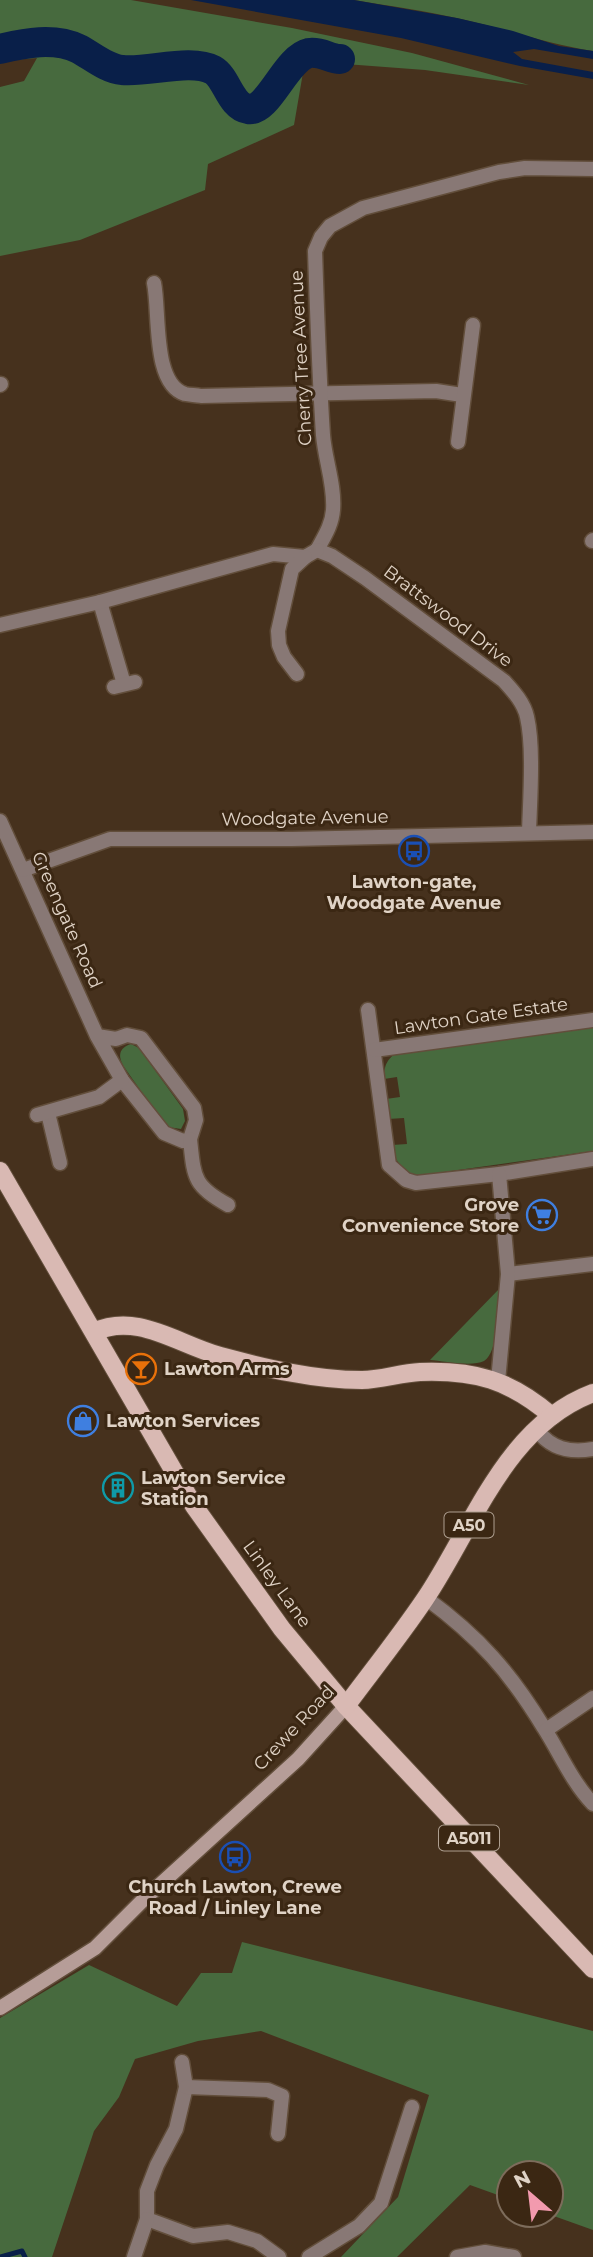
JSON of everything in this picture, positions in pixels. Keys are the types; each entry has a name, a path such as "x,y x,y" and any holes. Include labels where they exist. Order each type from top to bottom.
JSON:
{"main road":[{"name":"Linley Lane","path":"0,1171 194,1506 282,1629 346,1706 593,1969"},
{"path":"94,1332 108,1326 128,1325 155,1331 218,1355 324,1377 363,1380 419,1372 467,1374 498,1381 537,1403 552,1416"},
{"name":"A50","path":"552,1416 593,1393"},
{"name":"Crewe Road","path":"0,2008 95,1948 141,1902 298,1759 346,1706 426,1598 490,1489 514,1454 552,1416"}],"street":[{"name":"Cherry Tree Avenue","path":"311,553 329,530 334,495 323,437 315,251 321,237 330,226 363,208 499,172 525,168 593,169"},
{"path":"154,284 158,302 161,361 172,386 183,393 201,396 436,391 462,395"},
{"path":"458,442 472,325"},
{"path":"298,674 284,657 279,645 278,631 292,569 311,553"},
{"name":"Brattswood Drive","path":"0,625 100,602 273,554 311,553 332,556 504,681 515,693 527,716 530,735 529,832"},
{"path":"100,602 124,684"},
{"name":"Greengate Road","path":"0,821 97,1036 122,1080 163,1133 184,1141 190,1139"},
{"name":"Woodgate Avenue","path":"23,870 110,839 292,839 593,832"},
{"name":"Lawton Gate Estate","path":"368,1010 389,1165 406,1180 416,1183 499,1174 593,1159"},
{"name":"Lawton Gate Estate","path":"374,1050 593,1020"},
{"path":"97,1036 116,1039 127,1035 141,1038 194,1108 196,1120 190,1139 194,1170 200,1184 208,1194 229,1205"},
{"path":"60,1163 43,1114 99,1097 122,1080"},
{"path":"498,1381 508,1274 499,1174"},
{"path":"508,1274 593,1264"},
{"path":"537,1430 560,1449 593,1449"},
{"path":"426,1598 460,1623 514,1681 546,1730 568,1771 593,1804"},
{"path":"546,1730 593,1698"},
{"path":"134,2257 147,2219 147,2191 176,2129 186,2087 182,2062"},
{"path":"186,2087 268,2090 282,2095 278,2134"},
{"path":"309,2257 359,2226 381,2203 412,2107"},
{"path":"147,2219 193,2236 228,2232 257,2241 279,2257"},
{"path":"457,2257 485,2252 514,2257"}],"green space":[{"path":"0,0 131,0 292,28 412,53 529,85 425,70 305,61 294,125 208,164 205,190 80,240 0,256 0,87 24,81 37,58 0,61"},
{"path":"354,0 593,0 593,51 448,16"},
{"path":"593,1024 593,1151 415,1176 399,1164 392,1145 407,1144 404,1118 388,1119 386,1099 400,1097 397,1077 384,1079 387,1062 392,1056 400,1051"},
{"path":"131,1044 139,1048 183,1109 185,1121 181,1129 168,1127 162,1121 124,1067 120,1053"},
{"path":"500,1288 495,1338 489,1356 484,1361 472,1364 430,1360"},
{"path":"242,1942 593,2031 593,2230 565,2220 565,2159 495,2159 495,2194 470,2185 397,2257 341,2257 398,2197 429,2095 261,2031 198,2041 135,2059 119,2097 94,2131 52,2257 0,2257 0,2018 89,1965 177,2006 201,1973 232,1973"}],"water":[{"path":"191,0 354,0 457,18 513,31 559,46 593,51 593,59 534,49 513,52 522,59 593,72 593,79 520,66 401,38"}],"waterway":[{"path":"0,49 50,42 69,45 105,65 122,70 193,65 204,67 218,74 237,103 248,109 263,103 301,57 313,53 340,59"},
{"path":"0,2257 22,2251 25,2257"}],"place":[{"name":"Lawton-gate, Woodgate Avenue","path":"414,851"},
{"name":"Grove Convenience Store","path":"542,1215"},
{"name":"Lawton Arms","path":"141,1369"},
{"name":"Lawton Services","path":"83,1421"},
{"name":"Lawton Service Station","path":"118,1488"},
{"name":"Church Lawton, Crewe Road / Linley Lane","path":"235,1857"}]}
